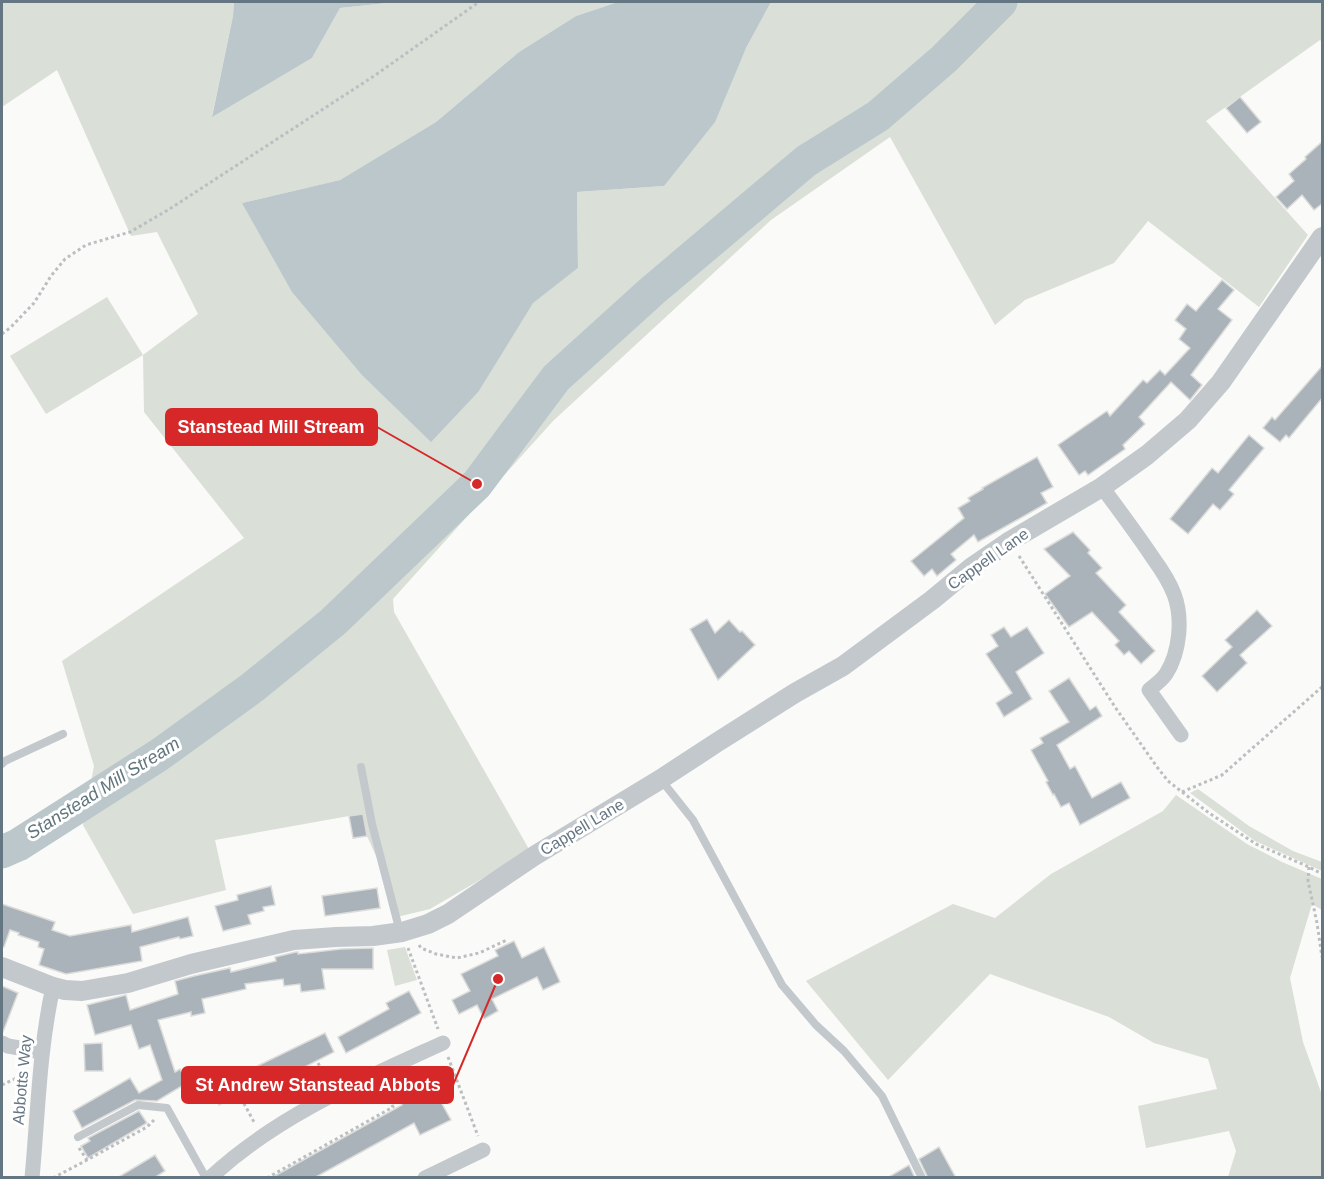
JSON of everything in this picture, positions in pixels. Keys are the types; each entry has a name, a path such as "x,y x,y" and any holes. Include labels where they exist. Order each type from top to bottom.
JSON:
{"street":[{"name":"Cappell Lane","path":"2,967 53,987 82,991 128,983 191,963 294,940 373,936 404,931 428,924 448,914 534,856 661,780 785,699 843,666 932,600 972,567 1010,541 1102,487 1147,455 1195,412 1227,374 1323,237"},
{"path":"1102,487 1144,545 1175,595 1179,631 1174,656 1165,676 1149,690 1181,735"},
{"name":"Abbotts Way","path":"32,1178 41,1060 53,987"},
{"path":"2,1043 41,1060"},
{"path":"208,1178 277,1126 358,1082 443,1043"},
{"path":"424,1178 483,1150"}],"lane":[{"path":"2,764 63,734"},
{"path":"361,767 372,824 404,931"},
{"path":"661,780 693,820 782,985 816,1025 844,1051 882,1096 922,1178"},
{"path":"78,1137 138,1105 167,1108 208,1178"}],"path":[{"path":"2,334 34,303 65,259 86,245 130,232 168,210 374,75 479,2"},
{"path":"1010,541 1115,707 1168,781 1209,813 1256,844 1323,874"},
{"path":"1182,792 1222,775 1323,687"},
{"path":"1309,867 1308,881 1323,957"},
{"path":"404,931 421,948 457,958 479,953 507,940"},
{"path":"2,1085 41,1060"},
{"path":"318,1063 329,1083"},
{"path":"280,1080 292,1103"},
{"path":"267,1178 393,1107 383,1086"},
{"path":"241,1098 256,1126"},
{"path":"53,1178 147,1127 167,1108"},
{"path":"80,1149 87,1160"}],"shaded area":[{"path":"2,2 234,2 212,116 312,58 340,8 396,2 618,2 576,16 519,52 436,122 340,180 242,203 479,391 532,303 578,268 577,192 664,186 771,2 1322,2 1322,42 1320,40 1206,121 1308,235 1259,307 1148,221 1114,263 1025,300 995,325 890,137 771,220 553,421 393,599 394,612 530,851 430,909 393,918 376,856 367,836 353,839 349,816 215,840 226,890 133,914 83,825 94,766 62,661 244,538 144,412 143,355 198,314 157,232 131,236 57,70 2,107"},
{"path":"234,2 396,2 340,8 312,58 212,117"},
{"path":"618,2 771,2 746,48 715,122 664,186 577,192 578,268 533,303 479,391 431,442 362,375 292,292 242,203 340,180 436,122 519,52 576,16"},
{"path":"107,297 143,355 46,414 10,356"},
{"path":"1198,789 1249,826 1293,851 1322,862 1322,871 1255,841 1190,793"},
{"path":"1176,795 1247,844 1322,879 1322,910 1312,904 1290,978 1303,1042 1322,1095 1322,1177 1228,1177 1236,1151 1229,1131 1146,1148 1138,1106 1217,1089 1208,1059 1154,1043 1109,1017 990,974 888,1080 806,981 953,904 995,918 1051,874 1163,811"},
{"path":"405,947 417,980 395,986 387,950"}],"building":[{"path":"1240,97 1261,122 1247,133 1226,108"},
{"path":"1323,141 1323,203 1314,210 1302,195 1287,209 1276,197 1294,181 1289,174"},
{"path":"1222,280 1234,290 1218,309 1232,320 1191,375 1202,385 1190,400 1171,382 1139,417 1145,424 1123,445 1125,449 1088,475 1085,471 1079,475 1058,445 1107,411 1110,416 1143,380 1147,383 1160,370 1165,375 1190,348 1179,339 1186,329 1175,320 1187,304 1196,311"},
{"path":"1323,365 1323,397 1289,438 1286,435 1280,442 1263,428 1272,417 1275,420"},
{"path":"1249,435 1264,448 1229,490 1234,494 1220,510 1213,504 1188,534 1170,519 1212,468 1218,473"},
{"path":"1037,457 1053,487 1041,493 1047,503 978,542 974,535 951,554 956,560 937,576 932,569 924,576 911,561 964,518 958,508 970,501 968,498 982,488"},
{"path":"1073,532 1090,550 1088,553 1102,568 1096,573 1126,605 1119,612 1155,651 1141,664 1129,651 1124,655 1115,645 1119,641 1092,612 1069,627 1045,594 1070,576 1044,549"},
{"path":"1257,610 1272,626 1240,655 1247,663 1217,692 1202,676 1232,647 1225,640"},
{"path":"707,619 715,633 729,620 755,645 718,680 690,629"},
{"path":"1004,627 1011,637 1027,627 1044,653 1016,672 1032,699 1004,717 996,703 1012,693 986,654 998,646 991,635"},
{"path":"1069,678 1090,710 1096,706 1102,716 1057,745 1070,769 1075,766 1092,798 1121,782 1130,798 1080,825 1069,803 1061,807 1053,795 1031,750 1043,743 1040,738 1069,722 1049,691"},
{"path":"363,814 367,836 353,838 349,816"},
{"path":"271,886 275,905 263,907 264,911 248,915 251,924 223,931 215,906 238,900 237,895"},
{"path":"377,888 380,908 325,916 322,896"},
{"path":"2,904 55,922 52,930 70,936 131,925 132,932 188,917 193,936 180,939 179,937 140,947 142,961 66,974 39,965 44,949 38,947 39,942 18,935 19,933 10,930 4,947 2,947"},
{"path":"514,941 522,958 544,947 560,982 543,990 537,977 492,999 498,1011 484,1019 477,1005 459,1014 452,1000 470,991 461,974 498,956 495,950"},
{"path":"373,948 373,969 322,969 325,989 301,992 300,984 284,986 283,979 245,984 246,989 202,999 205,1013 191,1016 191,1012 158,1020 175,1072 180,1069 187,1083 157,1101 135,1100 82,1128 73,1111 130,1078 139,1093 162,1080 150,1045 139,1049 131,1025 95,1035 87,1005 126,995 130,1010 178,994 175,981 194,976 230,968 231,972 276,961 275,957 296,952 298,954"},
{"path":"2,986 18,993 3,1032 2,1031"},
{"path":"409,991 421,1013 346,1053 338,1037 389,1009 386,1003"},
{"path":"325,1033 334,1052 219,1105 210,1087"},
{"path":"102,1043 103,1071 85,1071 84,1044"},
{"path":"440,1074 451,1097 441,1102 451,1120 420,1135 414,1123 314,1178 271,1178 402,1105 399,1099 423,1087 421,1083"},
{"path":"139,1111 147,1123 88,1158 81,1146 90,1141 88,1138"},
{"path":"939,1147 956,1178 928,1178 919,1159"},
{"path":"155,1155 165,1171 154,1178 117,1178"},
{"path":"909,1165 915,1178 887,1178"}],"waterway":[{"name":"Stanstead Mill Stream","path":"2,852 18,845 159,755 253,687 333,622 477,484 556,378 652,291 806,161 878,116 944,59 1001,2"}],"place":[{"name":"Stanstead Mill Stream","path":"477,484"},
{"name":"St Andrew Stanstead Abbots","path":"498,979"}]}
